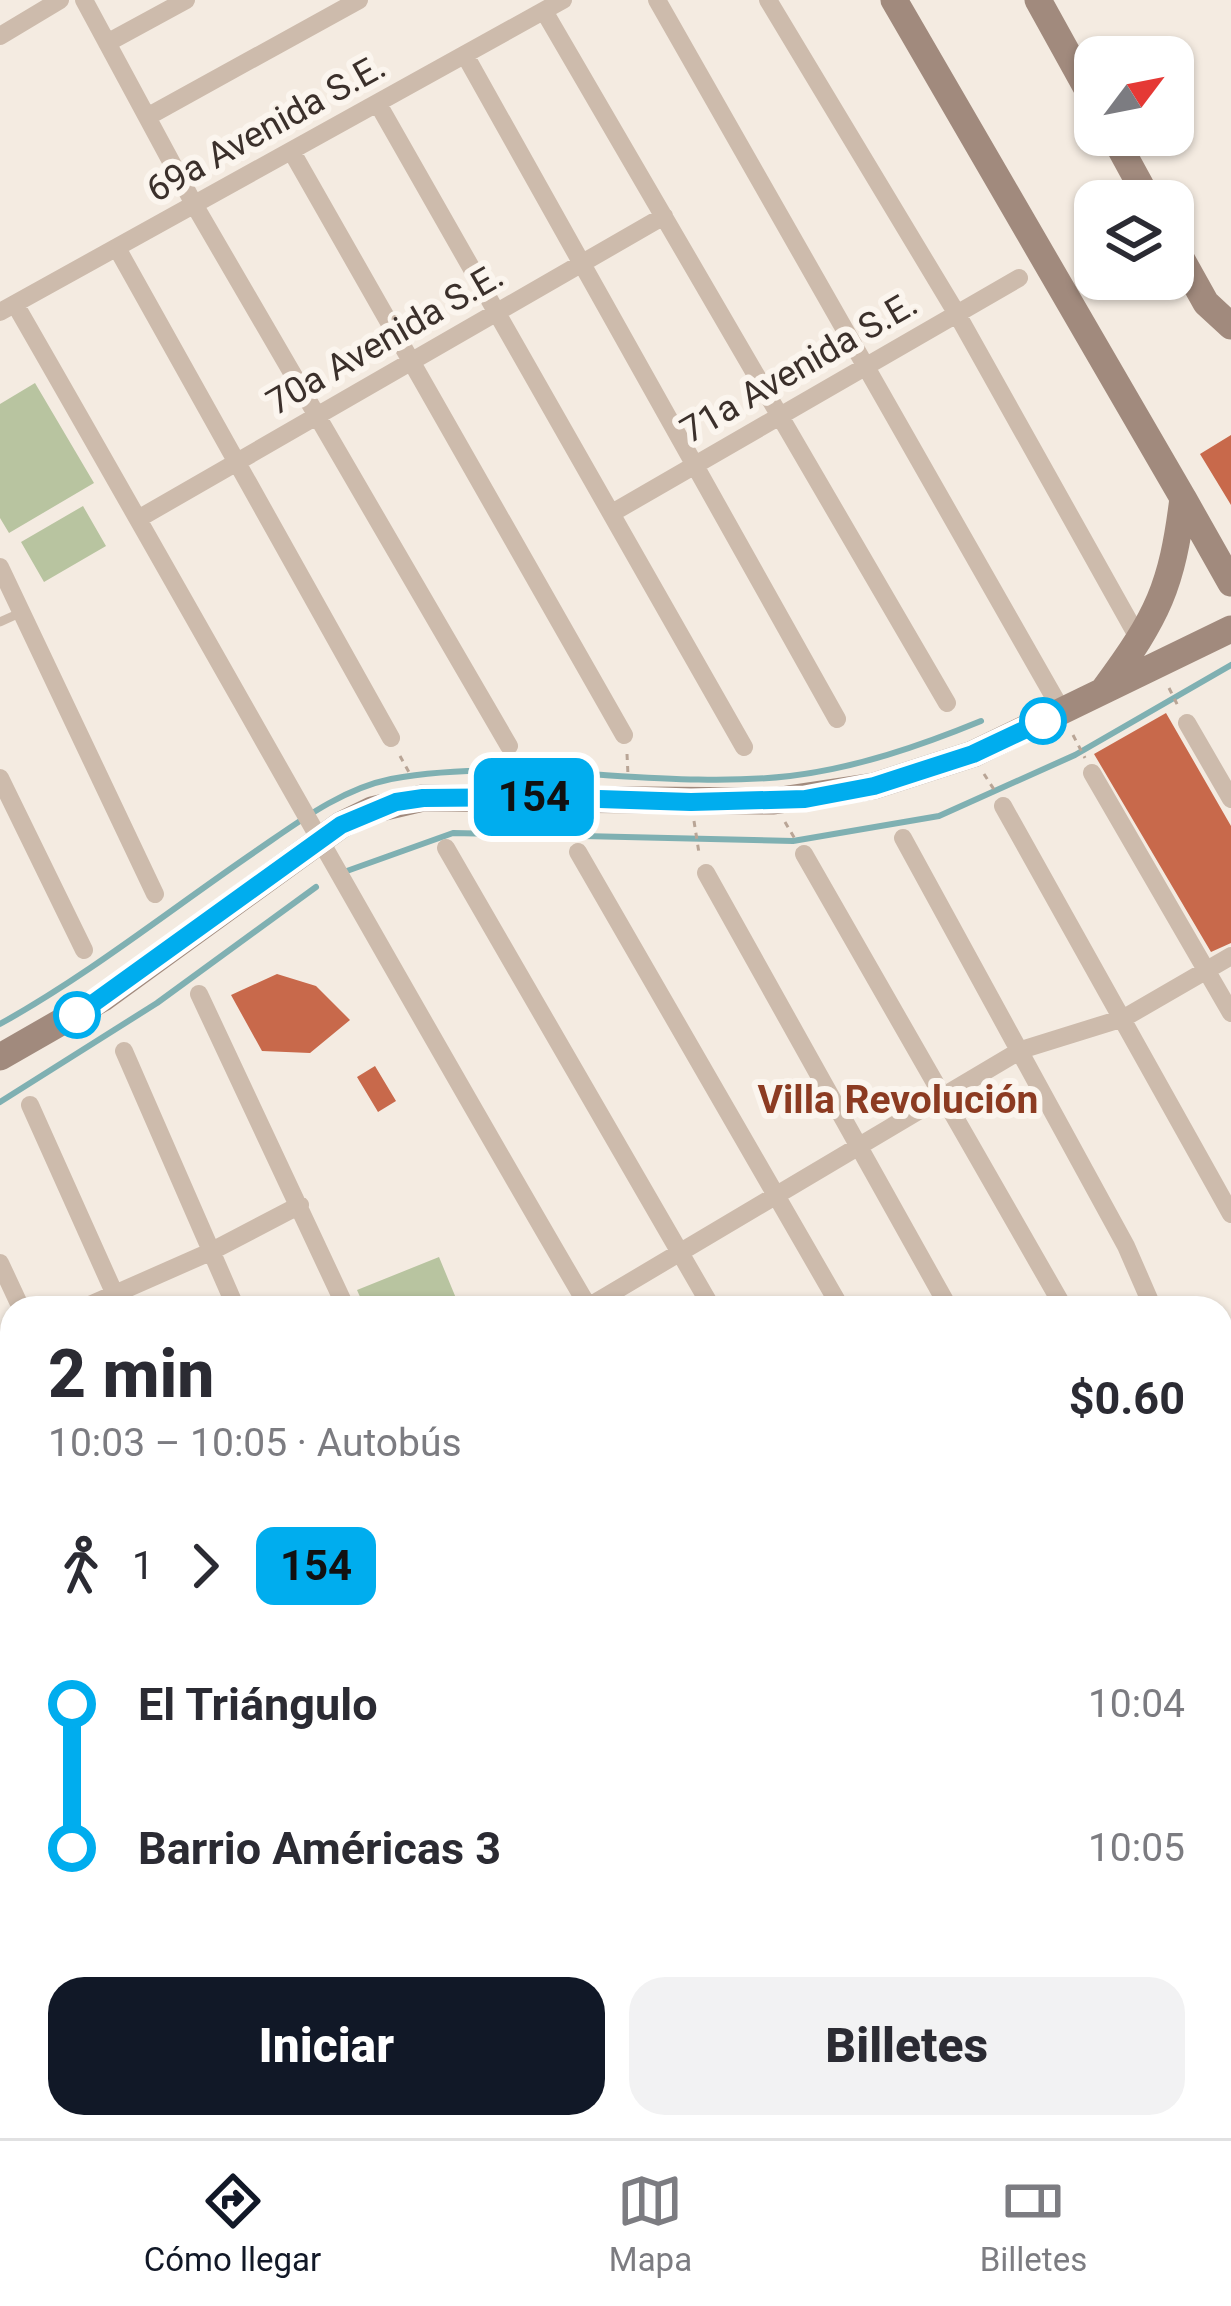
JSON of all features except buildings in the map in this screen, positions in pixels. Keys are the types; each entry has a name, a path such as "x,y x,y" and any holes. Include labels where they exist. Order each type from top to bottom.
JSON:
{"street":[{"path":"0,36 60,0"},
{"path":"84,0 195,206 509,746"},
{"path":"107,43 186,0"},
{"path":"147,116 358,0"},
{"name":"69a Avenida S.E.","path":"7,308 563,0"},
{"path":"657,0 1065,718"},
{"path":"768,0 957,314 1140,641"},
{"path":"894,0 1231,583"},
{"path":"1038,0 1074,65"},
{"path":"544,11 947,703"},
{"path":"465,56 837,719"},
{"path":"379,104 744,747"},
{"path":"292,152 624,735"},
{"name":"70a Avenida S.E.","path":"138,519 664,216"},
{"path":"117,248 391,738"},
{"name":"71a Avenida S.E.","path":"611,513 1019,278"},
{"path":"1194,282 1206,303 1231,326"},
{"path":"7,308 138,519 424,1029 582,1296"},
{"path":"1103,692 1140,641 1165,595 1183,498"},
{"path":"0,567 155,895"},
{"path":"0,1057 103,998 317,832 372,810 423,798 805,799 874,786 1065,718 1103,692 1231,629"},
{"path":"1184,716 1231,799"},
{"path":"1088,765 1231,1013"},
{"path":"0,778 84,950"},
{"path":"1001,803 1231,1214"},
{"path":"903,838 1126,1246 1148,1296"},
{"path":"446,848 705,1296"},
{"path":"801,849 1057,1296"},
{"path":"578,852 834,1296"},
{"path":"703,864 942,1296"},
{"path":"608,1296 1021,1050 1124,1018 1231,956"},
{"path":"199,994 341,1296"},
{"path":"124,1051 230,1296"},
{"path":"30,1105 116,1296"},
{"path":"127,1296 300,1205"},
{"path":"0,1263 15,1296"}],"lane":[{"path":"0,622 22,612"}],"path":[{"path":"1166,684 1184,716"},
{"path":"1065,718 1088,765"},
{"path":"402,760 415,783"},
{"path":"628,762 628,784"},
{"path":"983,772 1001,803"},
{"path":"694,822 703,864"},
{"path":"787,824 801,849"}],"green space":[{"path":"35,383 94,483 9,533 0,518 0,404"},
{"path":"83,506 106,546 44,582 21,542"},
{"path":"439,1257 455,1296 360,1296 357,1290"}],"waterway":[{"path":"344,872 453,833 793,841 939,816 1075,755 1231,665"},
{"path":"0,1024 98,963 304,819 373,784 490,771 690,779 790,776 887,755 981,721"},
{"path":"0,1102 157,1003 316,887"}],"bus line":[{"name":"154","path":"77,1015 341,825 396,802 538,797 691,802 805,799 874,786 973,754 1043,721"}],"district":[{"name":"Villa Revolución","path":"898,1100"}]}
